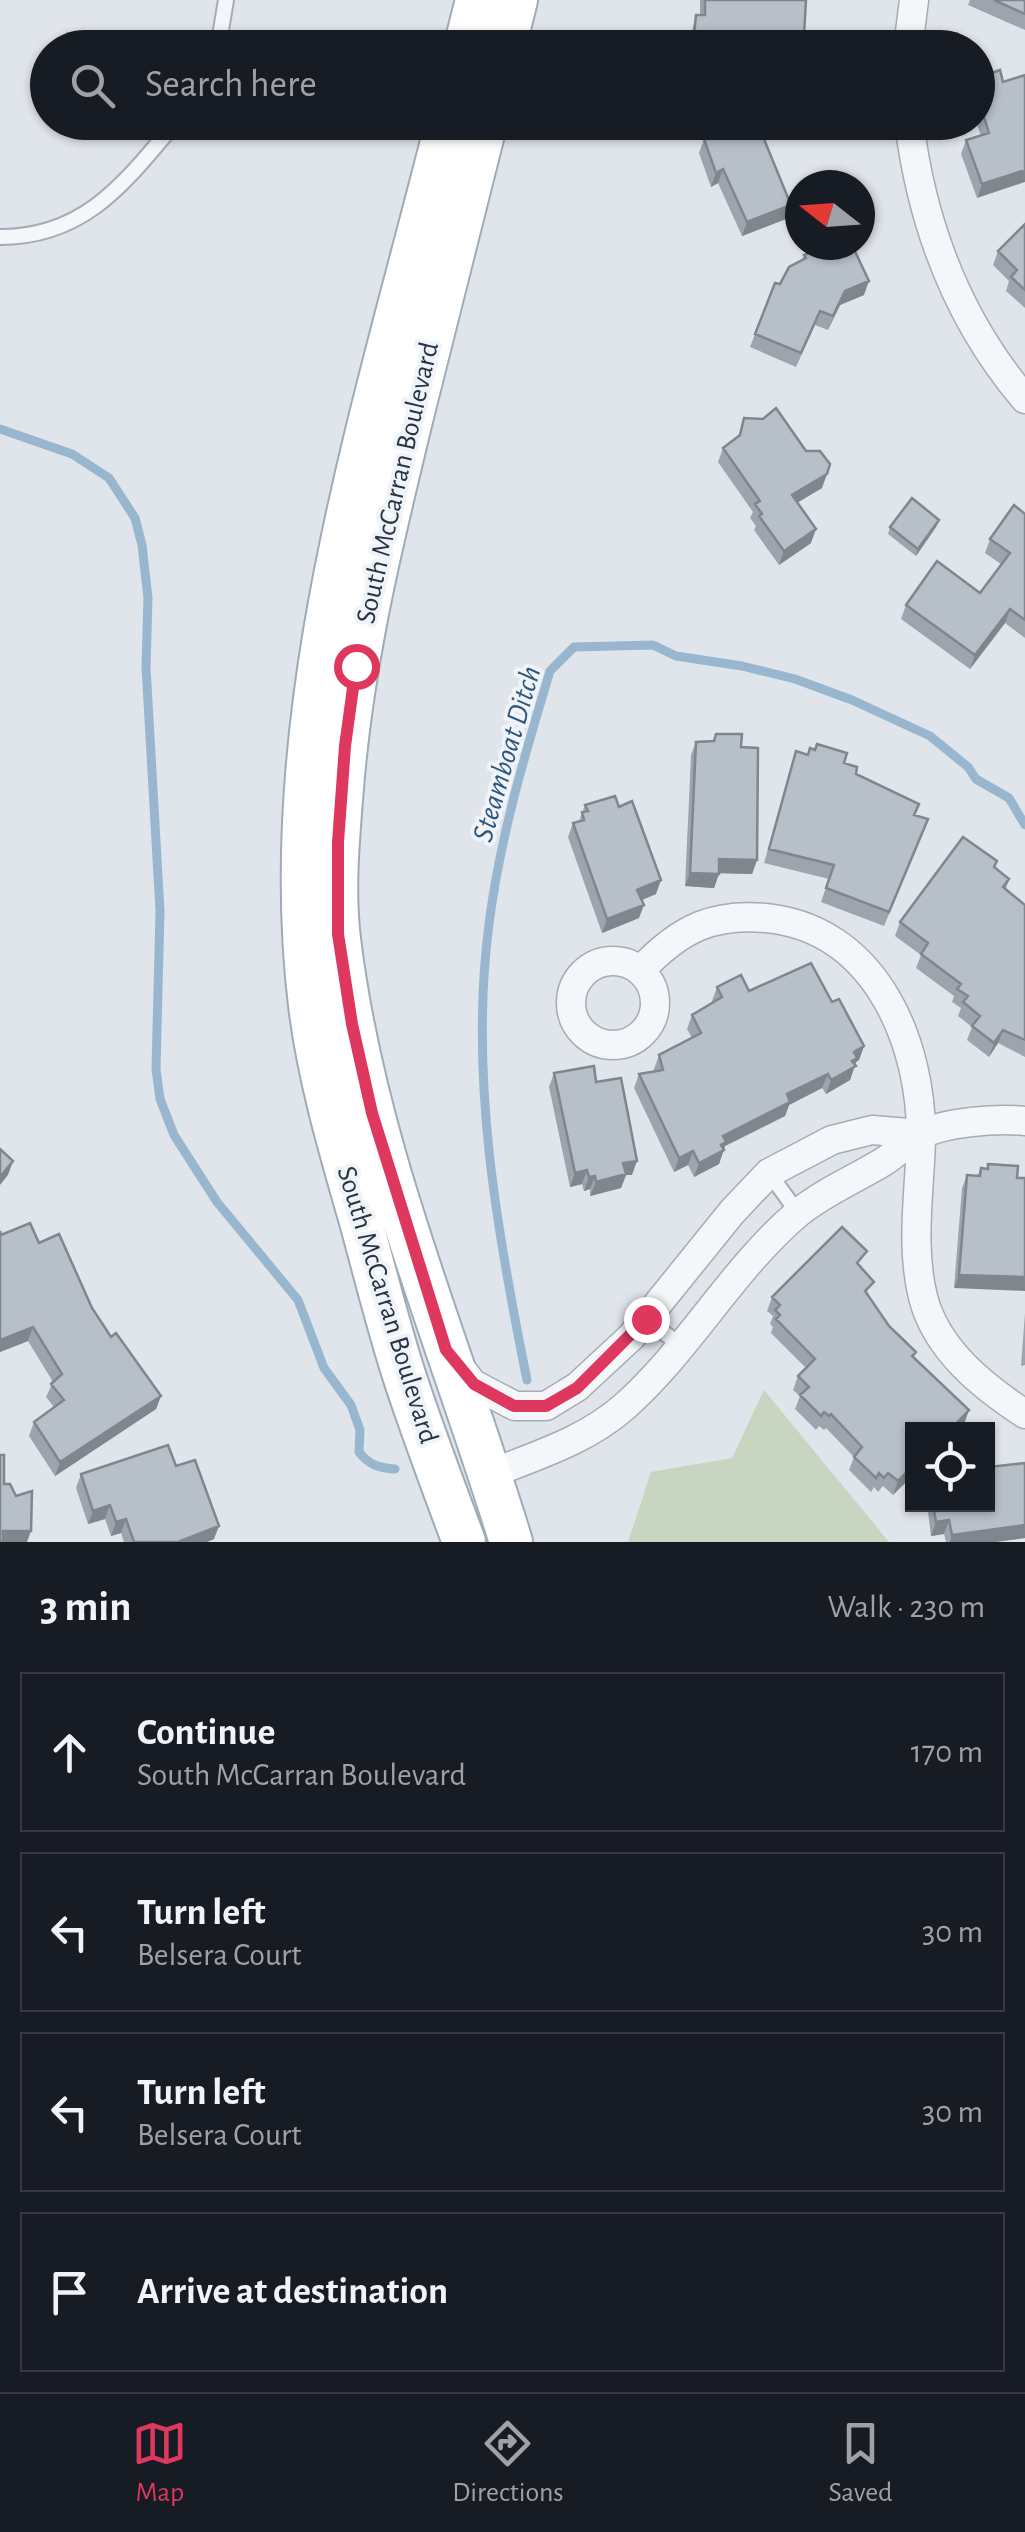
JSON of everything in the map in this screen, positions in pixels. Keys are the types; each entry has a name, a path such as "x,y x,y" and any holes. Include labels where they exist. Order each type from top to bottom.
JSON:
{"main road":[{"path":"469,30 476,0"},
{"path":"508,30 516,0"},
{"name":"South McCarran Boulevard","path":"442,140 345,530 322,644 302,844 310,1006 329,1110 405,1378 464,1542"},
{"name":"South McCarran Boulevard","path":"481,140 375,564 345,746 338,842 338,934 352,1024 381,1146 511,1542"},
{"path":"405,1378 438,1425 490,1474"}],"street":[{"path":"910,30 914,0"},
{"path":"911,140 929,227 947,277 975,331 1025,399"},
{"path":"640,971 680,933 744,915 781,920 813,931 866,967 885,992 915,1074 922,1134 918,1261 923,1297 932,1322 951,1352 993,1393 1025,1414"},
{"path":"446,1350 474,1384 514,1406 546,1406 577,1388 646,1319 722,1224 770,1173 845,1136 891,1129 922,1134 963,1124 1025,1121"},
{"path":"490,1474 570,1442 608,1419 648,1384 753,1257 798,1213 887,1160 922,1134"}],"lane":[{"path":"223,30 226,0"},
{"path":"0,237 16,237 71,222 99,207 161,140"},
{"path":"770,1173 798,1213"},
{"path":"646,1319 682,1346"}],"green space":[{"path":"764,1390 889,1542 628,1542 651,1472 732,1458"}],"building":[{"path":"705,0 806,0 804,30 694,30 696,15 705,15"},
{"path":"994,0 1025,0 1025,14"},
{"path":"1000,70 1003,82 1025,75 1025,170 982,184 966,140 995,140 995,72"},
{"path":"704,140 764,140 785,190 785,207 747,222 723,169 716,173"},
{"path":"1025,224 1025,290 1011,277 1017,270 998,251"},
{"path":"802,260 859,260 869,281 845,291 833,316 820,311 801,353 755,334 775,283 780,284 789,267"},
{"path":"776,408 806,451 820,451 830,464 827,474 792,495 816,529 784,551 759,516 762,514 755,504 760,501 723,448 740,435 744,418 763,419"},
{"path":"912,498 939,520 918,549 890,527"},
{"path":"1014,505 1025,514 1025,620 1010,609 975,655 906,605 937,561 980,593 1010,553 990,539"},
{"path":"716,734 742,734 741,747 758,748 757,860 719,859 719,874 690,873 696,742 714,741"},
{"path":"817,744 847,753 844,763 857,767 856,774 919,804 914,815 928,819 889,912 826,888 834,865 769,849 796,751 808,755"},
{"path":"615,796 619,807 632,801 661,880 637,890 644,905 607,919 573,823 584,820 582,812 588,811 585,805"},
{"path":"963,837 997,861 994,867 1009,879 1003,887 1025,905 1025,1040 1003,1030 994,1043 972,1026 980,1016 963,1002 968,996 957,989 961,984 921,954 928,943 900,922"},
{"path":"811,963 832,1002 839,999 864,1046 854,1052 857,1058 852,1061 856,1066 831,1080 828,1074 787,1094 790,1102 723,1136 724,1150 699,1163 693,1151 679,1158 639,1074 663,1070 659,1055 701,1033 692,1015 722,997 717,987 741,975 749,991"},
{"path":"594,1066 596,1082 621,1078 637,1161 623,1163 626,1174 596,1182 587,1170 575,1173 554,1073"},
{"path":"0,1149 13,1161 0,1177"},
{"path":"988,1164 1018,1166 1017,1178 1025,1178 1025,1277 959,1275 967,1175 980,1176 981,1168 988,1169"},
{"path":"30,1223 39,1243 59,1234 92,1308 111,1337 116,1333 161,1396 60,1462 34,1422 64,1400 51,1384 62,1374 33,1327 0,1340 0,1231 1,1235"},
{"path":"842,1227 867,1251 857,1263 874,1282 865,1291 889,1326 916,1352 912,1356 969,1410 958,1422 905,1422 905,1474 898,1481 888,1473 884,1478 879,1473 876,1478 854,1457 862,1447 831,1414 824,1412 821,1416 800,1395 809,1387 798,1376 815,1359 776,1319 780,1315 775,1310 780,1305 772,1297"},
{"path":"168,1445 176,1466 195,1460 219,1526 178,1542 134,1542 126,1519 116,1522 110,1505 93,1511 81,1474"},
{"path":"0,1455 4,1455 4,1484 10,1484 16,1496 32,1491 31,1531 3,1531 3,1542 0,1542"},
{"path":"1025,1463 1025,1525 952,1535 949,1520 936,1522 934,1512 995,1512 995,1466"}],"waterway":[{"name":"Steamboat Ditch","path":"0,429 72,454 109,478 135,518 148,598 146,667 160,911 156,1069 160,1099 174,1135 217,1202 298,1300 324,1368 351,1405 360,1430 359,1452 375,1465 395,1469"},
{"name":"Steamboat Ditch","path":"527,1380 489,1153 482,1038 489,924 500,859 550,671 574,647 653,645 676,656 795,679 930,736 968,767 976,779 1009,798 1025,825"}],"route":[{"path":"356,666 338,842 338,934 352,1024 372,1113 446,1350 474,1384 514,1406 546,1406 577,1388 646,1319"}]}
